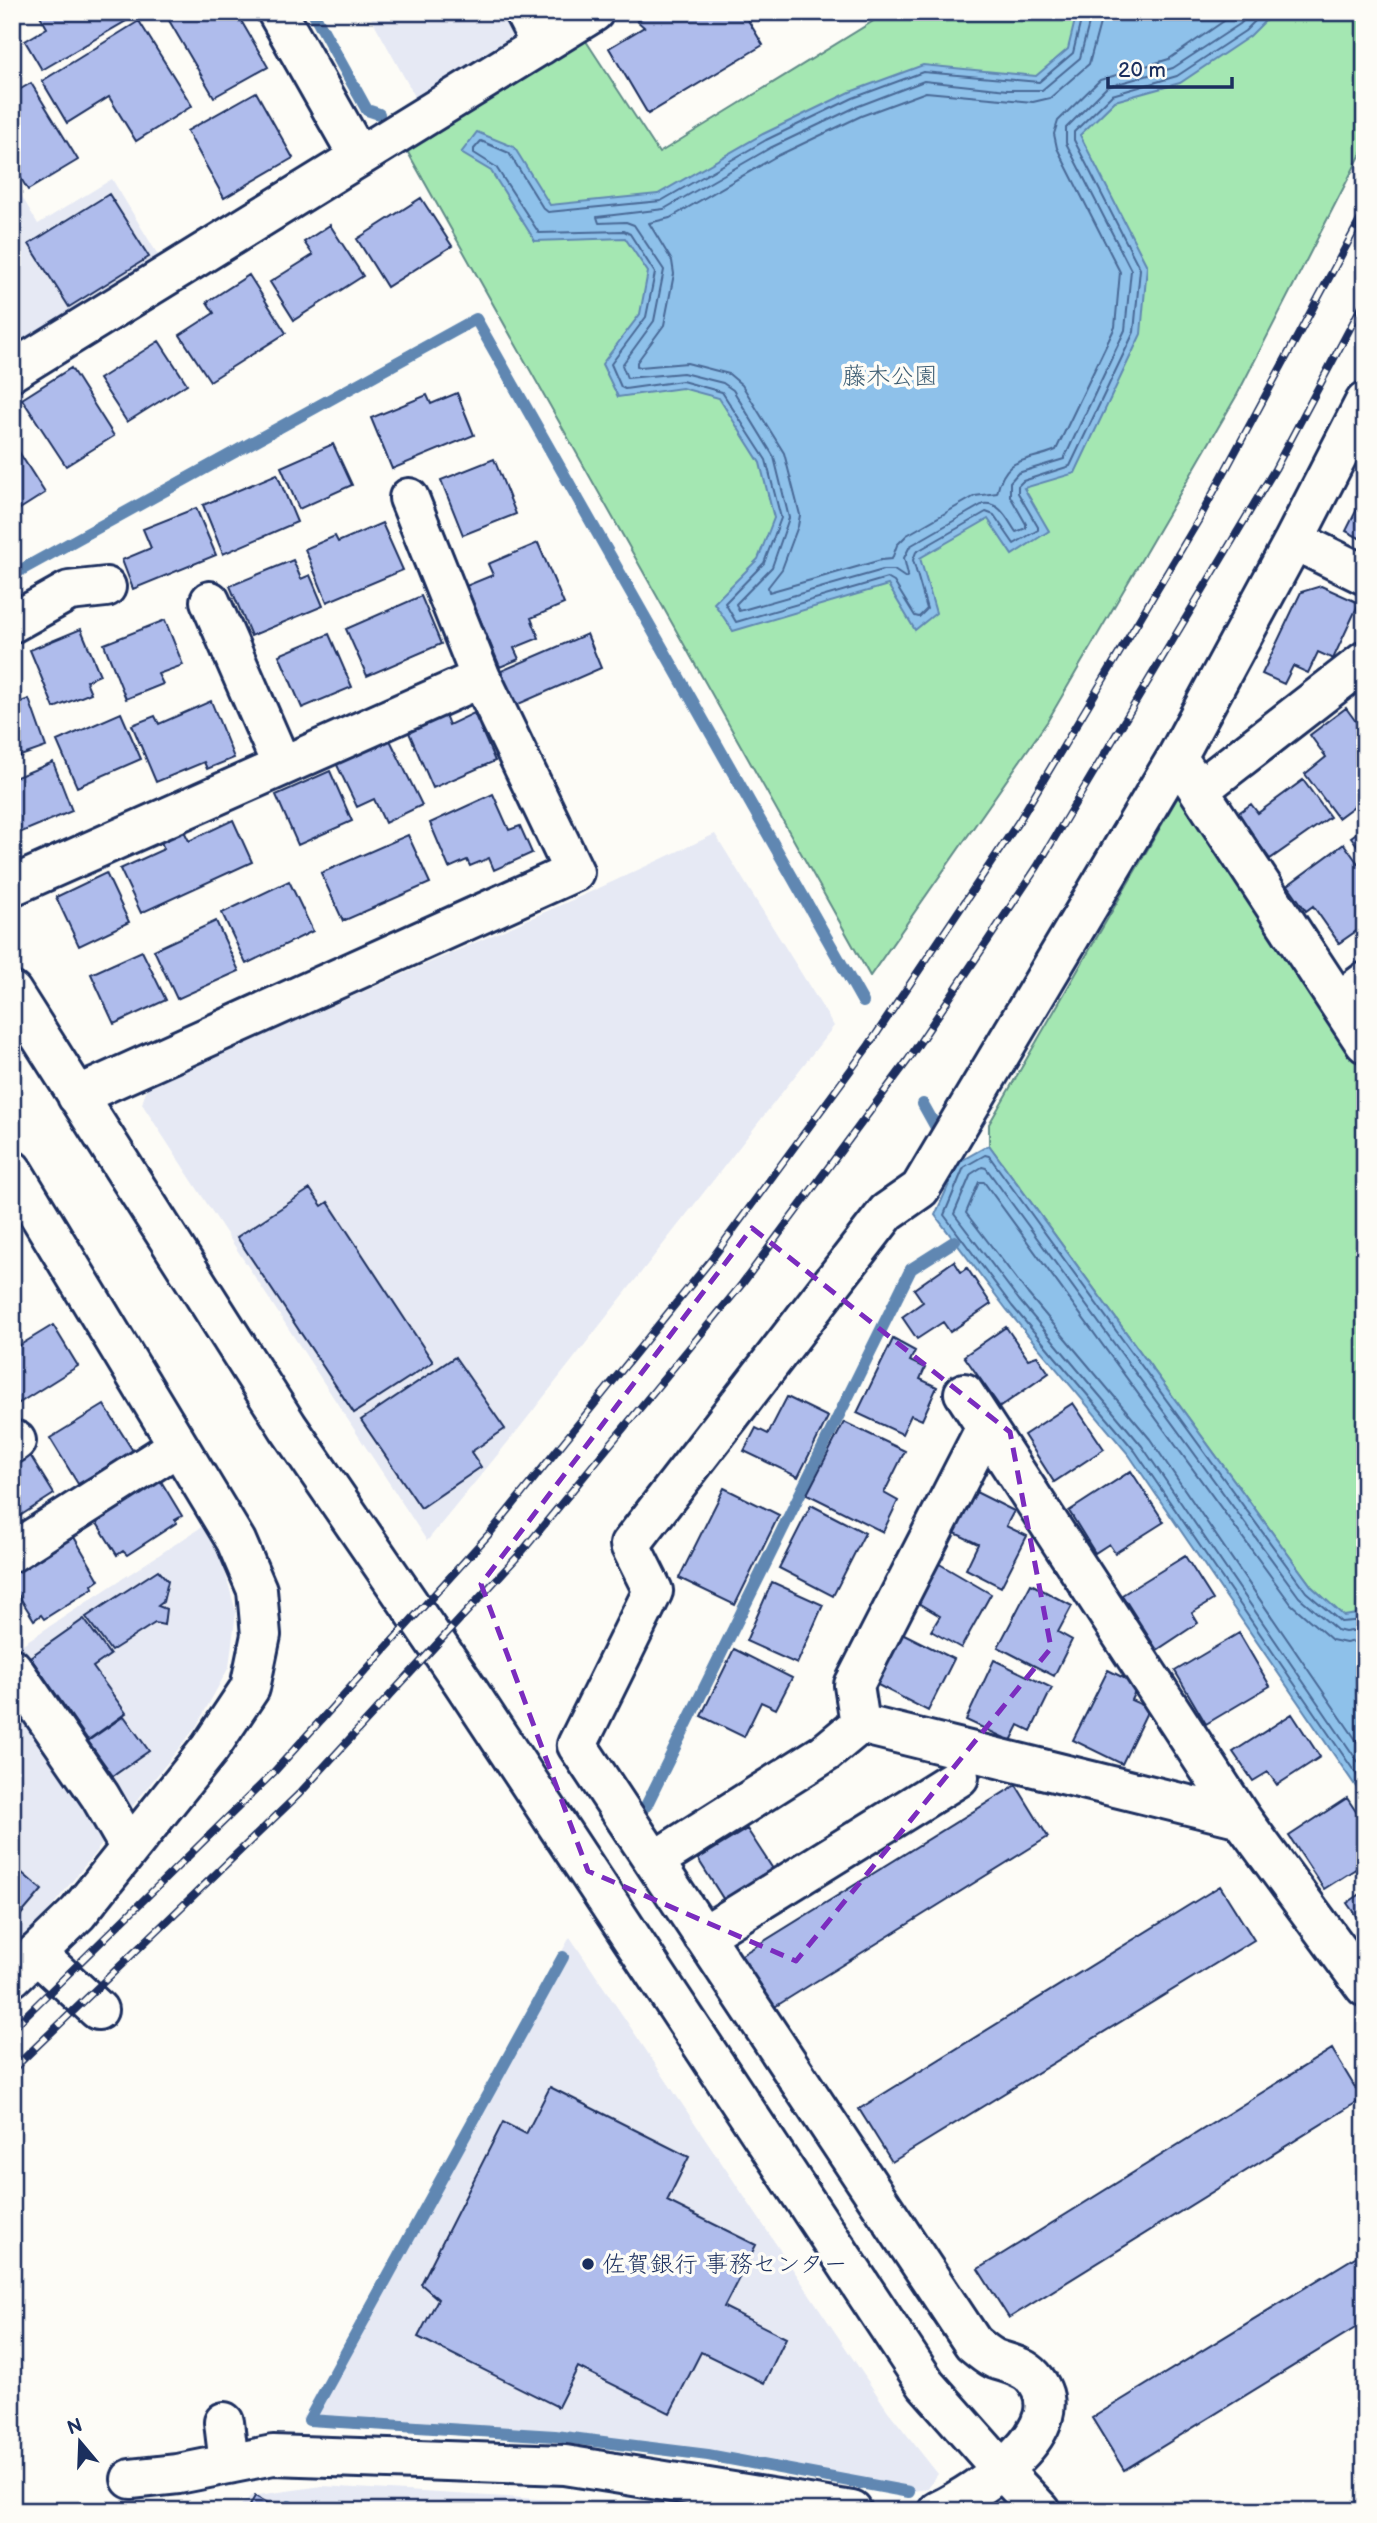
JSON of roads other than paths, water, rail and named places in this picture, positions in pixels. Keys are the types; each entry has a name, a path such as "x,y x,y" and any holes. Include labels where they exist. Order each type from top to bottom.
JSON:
{"street":[{"path":"276,12 359,157"},
{"path":"12,371 359,157 533,29 594,12"},
{"path":"938,2511 968,2496 1030,2443 1045,2418 1044,2397 1034,2378 1017,2365 993,2358 973,2343 577,1745 653,1591 630,1545 887,1212 920,1189 1177,757 1365,402"},
{"path":"77,1096 574,872 481,678 409,498"},
{"path":"1294,540 1365,575"},
{"path":"12,623 69,591 106,587"},
{"path":"210,601 282,766"},
{"path":"1199,790 1365,661"},
{"path":"12,886 481,678"},
{"path":"1177,757 1351,992 1365,1042"},
{"path":"12,992 281,1415 462,1681 926,2384 1041,2511"},
{"path":"12,1170 236,1541 257,1590 261,1634 250,1688 210,1748 78,1913 24,1965 98,2010"},
{"path":"964,1393 1241,1818 1365,1987"},
{"path":"860,1724 854,1685 986,1427"},
{"path":"12,1552 178,1446"},
{"path":"12,1668 100,1796 131,1847"},
{"path":"654,1861 825,1753 860,1724"},
{"path":"860,1724 1241,1818"},
{"path":"704,1936 959,1777"},
{"path":"224,2422 229,2464"},
{"path":"131,2479 178,2474 273,2455 565,2465 852,2511"}],"water":[{"path":"1077,12 1274,12 1250,36 1180,83 1115,101 1080,135 1147,266 1141,334 1075,473 1024,488 1049,531 1012,555 988,519 920,558 936,613 915,630 888,585 733,631 714,603 758,559 774,518 760,463 719,398 682,388 618,397 602,364 640,314 648,272 625,238 535,241 491,171 461,153 477,132 514,147 550,205 658,194 763,134 850,92 923,65 1036,76 1068,49"},
{"path":"989,1145 1312,1587 1344,1616 1365,1613 1365,1800 1129,1455 1007,1310 935,1215 959,1162"}],"waterway":[{"path":"313,12 367,110 379,114"},
{"path":"12,575 476,319 863,1002"},
{"path":"923,1104 943,1140"},
{"path":"646,1806 911,1269 955,1241"},
{"path":"563,1957 309,2420 555,2436 708,2455 909,2492"},
{"path":"289,2506 289,2511"}],"railway":[{"path":"12,2029 273,1773 490,1533 711,1260 869,1045 1019,821 1198,521 1365,211"},
{"path":"12,2070 299,1794 520,1554 742,1284 908,1060 1037,867 1275,469 1365,300"}],"place":[{"name":"佐賀銀行 事務センター","path":"588,2264"}],"park label":[{"name":"藤木公園","path":"890,376"}]}
